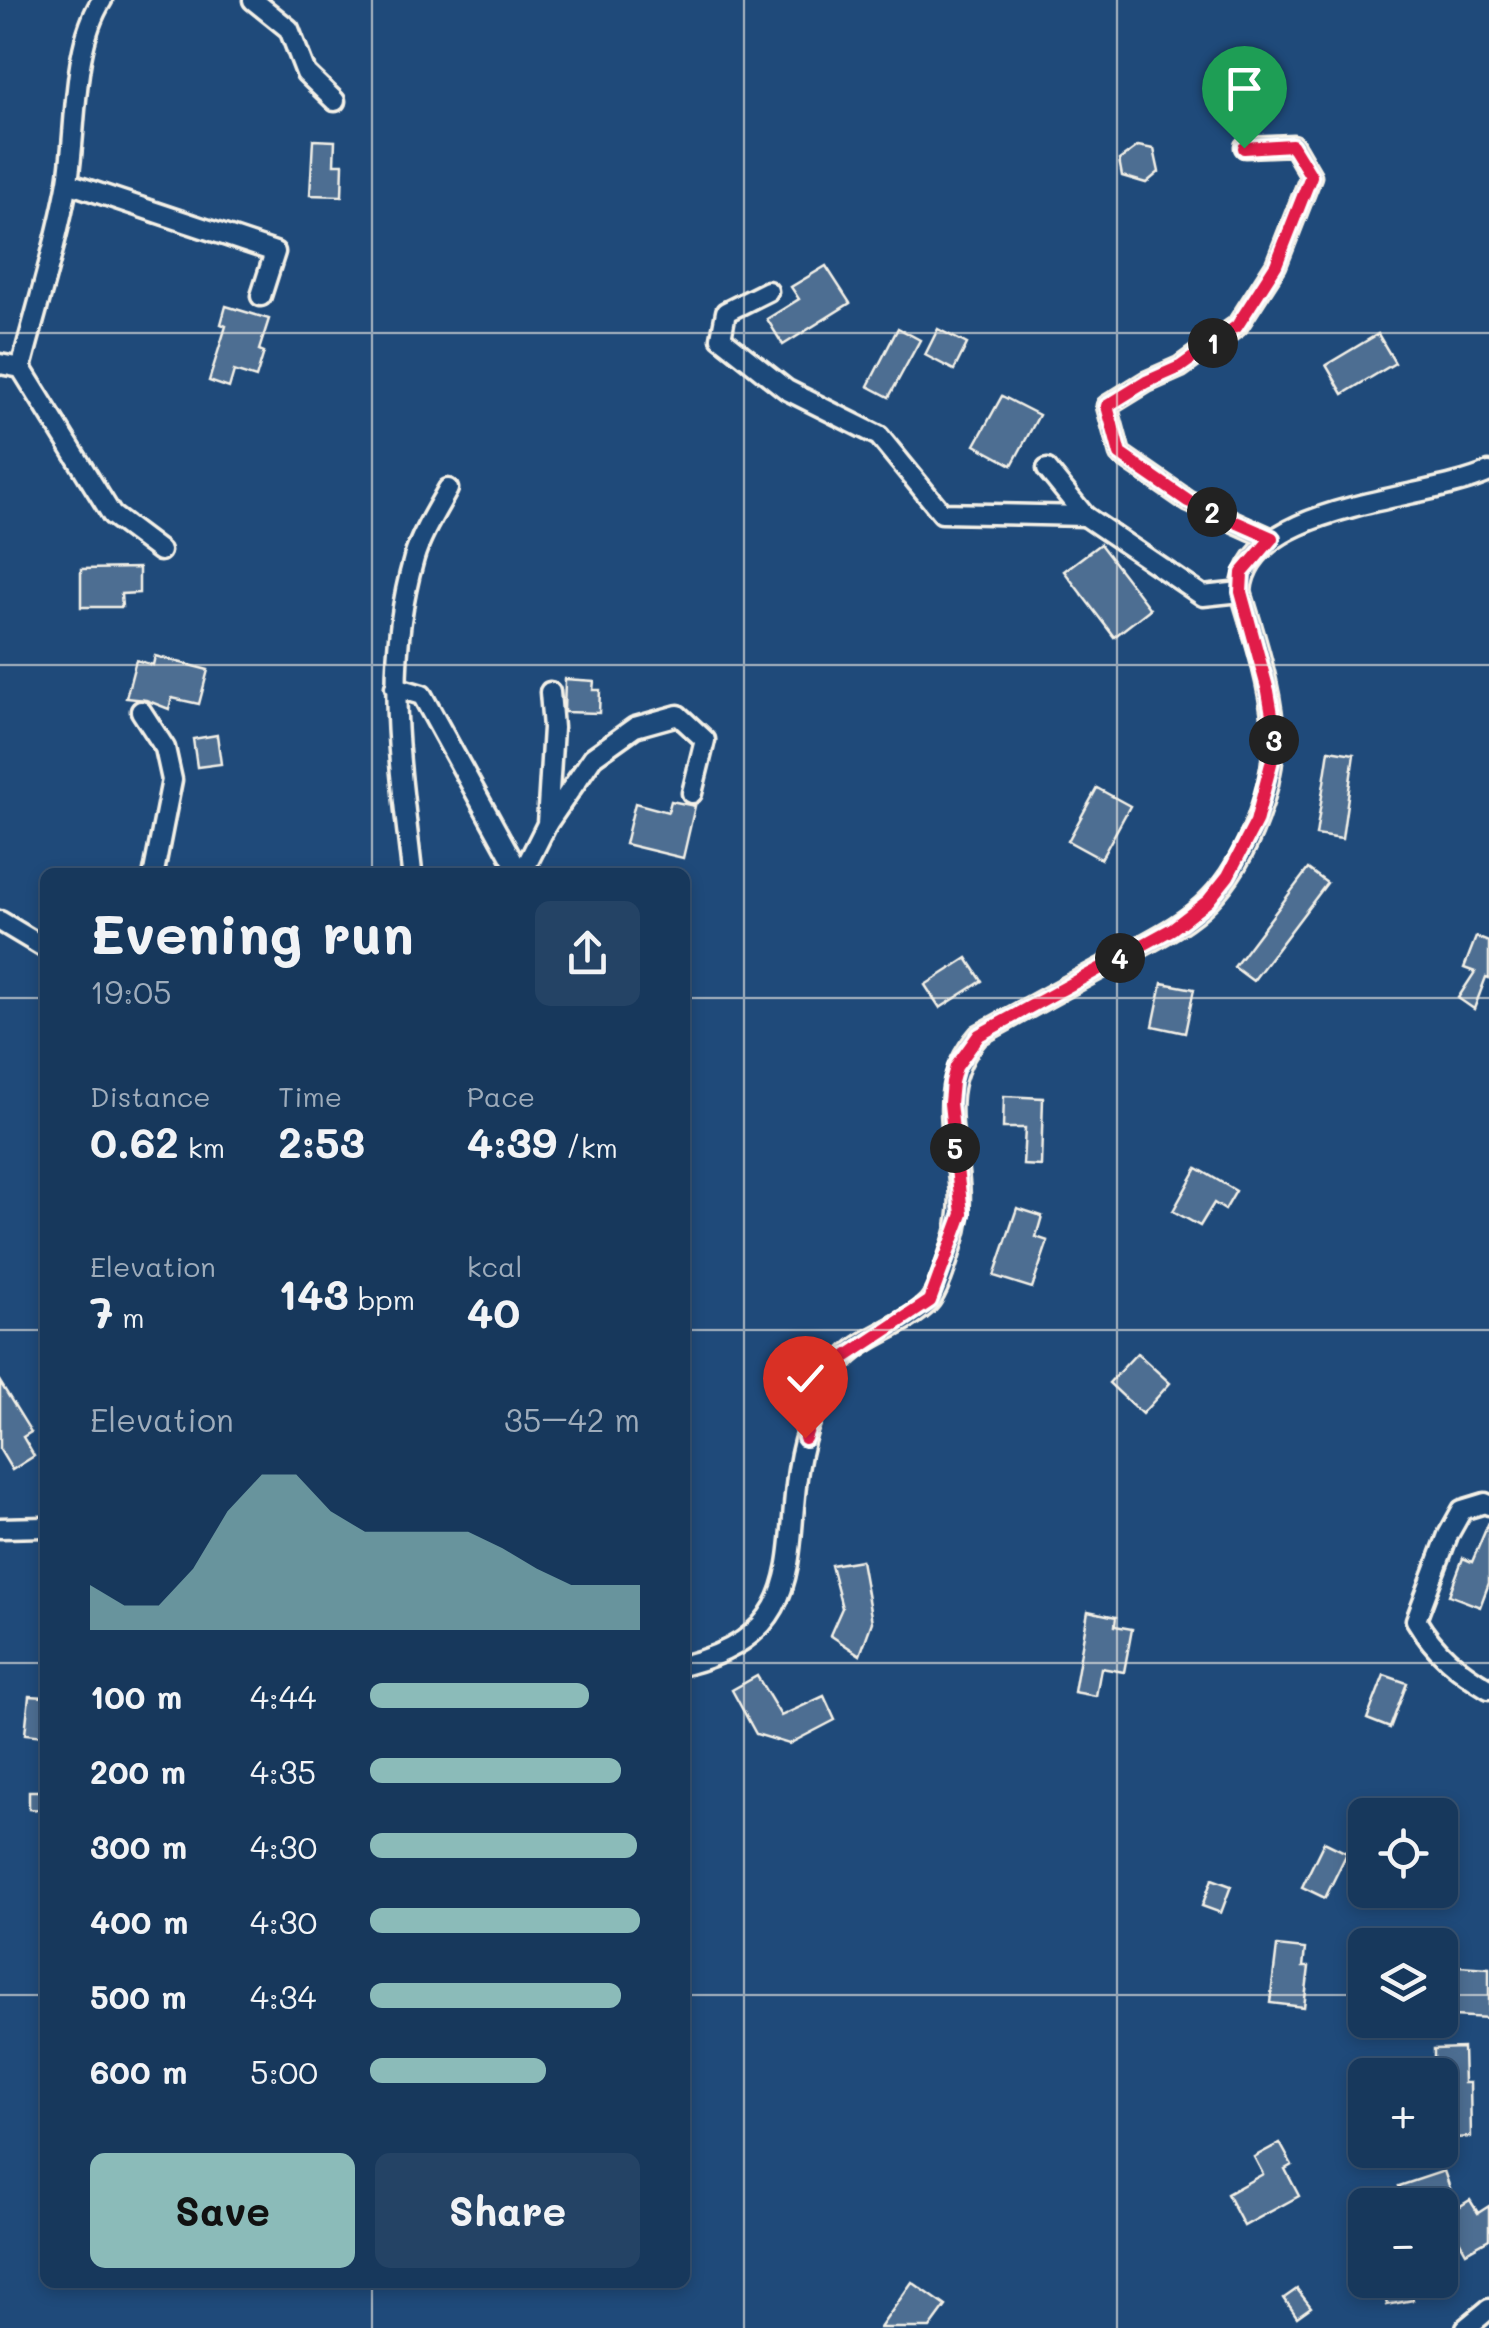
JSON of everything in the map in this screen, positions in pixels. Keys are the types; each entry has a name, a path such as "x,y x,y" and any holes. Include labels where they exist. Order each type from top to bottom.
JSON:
{"street":[{"path":"102,0 94,12 82,59 68,183 21,368 112,515 160,551"},
{"path":"253,0 289,30 306,73 334,101"},
{"path":"1244,148 1292,145 1311,176 1276,265 1237,326 1180,367 1107,406 1120,454 1188,501 1272,538"},
{"path":"68,183 274,252 261,296"},
{"path":"768,291 726,312 721,338 787,390 879,436 942,512 1085,516"},
{"path":"0,364 21,368"},
{"path":"1047,469 1085,516 1203,596 1241,592"},
{"path":"690,1664 736,1647 767,1620 782,1594 788,1572 796,1472 813,1414 844,1358 930,1301 962,1214 950,1103 956,1067 968,1049 979,1035 1172,929 1208,901 1228,876 1256,822 1268,784 1274,726 1241,592 1242,573 1272,538 1317,517 1489,472"},
{"path":"412,868 394,687 413,560 448,489"},
{"path":"394,687 422,696 519,868"},
{"path":"546,824 553,728 550,692"},
{"path":"142,712 165,748 172,780 155,868"},
{"path":"523,868 546,824 594,757 635,726 678,715 705,740 692,792"},
{"path":"0,920 40,945"},
{"path":"1489,1505 1462,1510 1448,1535 1416,1620 1445,1658 1489,1689"},
{"path":"0,1528 40,1527"},
{"path":"1466,2328 1489,2309"}],"building":[{"path":"313,140 335,141 334,164 343,164 342,196 310,195"},
{"path":"1138,146 1154,149 1159,172 1146,183 1122,176 1119,160"},
{"path":"826,266 850,303 783,345 767,319 799,299 791,287"},
{"path":"226,306 269,319 259,350 264,352 256,378 234,371 229,388 209,381 226,326 221,324"},
{"path":"898,328 920,340 889,397 868,386"},
{"path":"938,329 967,344 954,370 925,355"},
{"path":"1378,334 1395,363 1343,394 1326,365"},
{"path":"1002,396 1039,415 1012,465 975,445"},
{"path":"1100,544 1150,609 1114,637 1064,571"},
{"path":"139,568 139,593 121,594 122,607 81,607 81,569"},
{"path":"155,656 208,670 199,704 172,698 169,709 146,700 126,698 136,660 153,665"},
{"path":"565,679 594,681 593,690 600,690 599,713 564,712"},
{"path":"217,735 221,764 197,767 193,739"},
{"path":"1329,750 1354,754 1342,839 1316,835"},
{"path":"1097,788 1130,806 1101,859 1068,841"},
{"path":"671,801 695,806 683,858 625,844 635,803 668,812"},
{"path":"1308,869 1327,883 1253,981 1234,967"},
{"path":"1476,937 1489,942 1489,978 1486,977 1474,1009 1458,998 1475,972 1464,968"},
{"path":"967,958 982,981 940,1008 925,985"},
{"path":"1162,983 1194,989 1185,1033 1153,1026"},
{"path":"1004,1096 1043,1098 1041,1166 1023,1165 1025,1128 1003,1128"},
{"path":"1197,1168 1236,1191 1225,1210 1214,1203 1200,1226 1173,1211"},
{"path":"1017,1208 1042,1216 1036,1237 1048,1241 1032,1288 994,1276"},
{"path":"1137,1353 1170,1383 1142,1414 1109,1383"},
{"path":"0,1382 31,1432 23,1437 34,1456 12,1470 0,1450"},
{"path":"1489,1522 1489,1583 1480,1607 1449,1595 1463,1558 1472,1562"},
{"path":"861,1560 872,1622 860,1655 830,1635 842,1608 831,1565"},
{"path":"1088,1611 1116,1617 1115,1626 1132,1629 1124,1672 1101,1668 1096,1696 1074,1692"},
{"path":"1384,1675 1407,1683 1390,1728 1367,1719"},
{"path":"757,1676 781,1716 824,1696 835,1720 789,1744 756,1734 732,1690"},
{"path":"29,1696 40,1697 40,1736 25,1734"},
{"path":"29,1791 40,1791 40,1810 29,1809"},
{"path":"1324,1842 1347,1853 1325,1898 1302,1887"},
{"path":"1212,1879 1231,1886 1221,1913 1202,1906"},
{"path":"1277,1946 1305,1949 1303,1967 1309,1967 1304,2007 1270,2003"},
{"path":"1458,1966 1489,1968 1489,2018 1458,2016"},
{"path":"1463,2048 1464,2083 1470,2083 1471,2137 1458,2138 1458,2058 1434,2058 1434,2049"},
{"path":"1280,2143 1292,2165 1285,2169 1299,2196 1244,2226 1227,2194 1263,2174 1254,2157"},
{"path":"1444,2171 1450,2188 1400,2188"},
{"path":"1470,2200 1478,2213 1489,2206 1489,2239 1466,2252 1458,2238 1458,2207"},
{"path":"912,2282 946,2306 930,2328 880,2328"},
{"path":"1297,2289 1311,2307 1297,2317 1284,2298"},
{"path":"1386,2298 1413,2298 1413,2300 1387,2305"}],"route":[{"path":"805,1438 813,1414 844,1358 930,1301 962,1214 950,1103 956,1067 968,1049 979,1035 1172,929 1208,901 1228,876 1256,822 1274,752 1274,726 1241,592 1242,573 1272,538 1188,501 1120,454 1107,406 1180,367 1237,326 1276,265 1311,176 1292,145 1244,148"}]}
